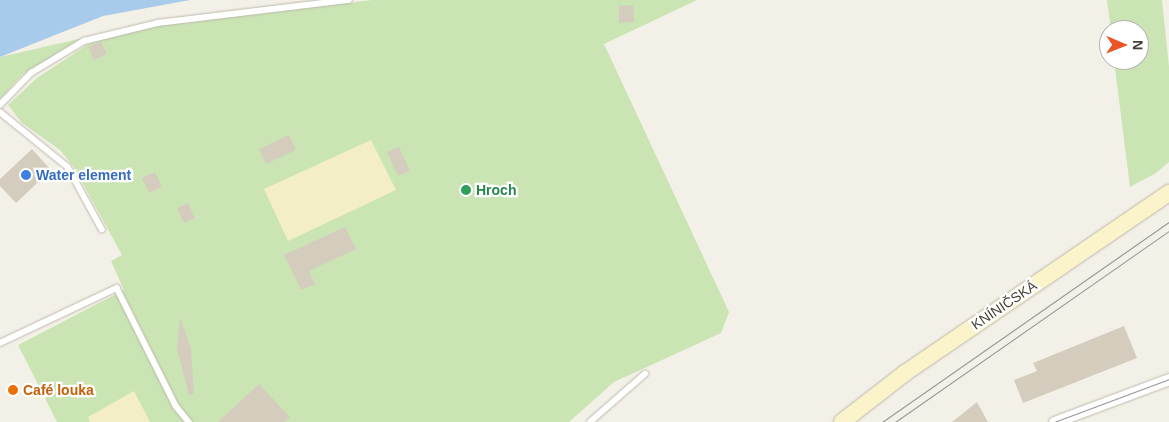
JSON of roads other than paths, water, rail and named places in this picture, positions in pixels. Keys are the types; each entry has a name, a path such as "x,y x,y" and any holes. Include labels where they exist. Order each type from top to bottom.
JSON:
{"main road":[{"name":"KNÍNIČSKÁ","path":"842,422 905,373 1169,193"}],"street":[{"path":"1054,422 1169,379"}],"lane":[{"path":"0,104 31,73 84,41 158,23 349,0"},
{"path":"0,112 68,167 102,229"},
{"path":"0,343 117,288 176,406 189,422"},
{"path":"590,422 645,374"}],"water":[{"path":"0,0 190,0 103,16 0,57"}],"tram line":[{"path":"882,422 1169,222"},
{"path":"895,422 1169,231"},
{"path":"1054,422 1169,379"}],"place":[{"name":"Water element","path":"26,175"},
{"name":"Hroch","path":"466,190"},
{"name":"Café louka","path":"13,390"}]}
